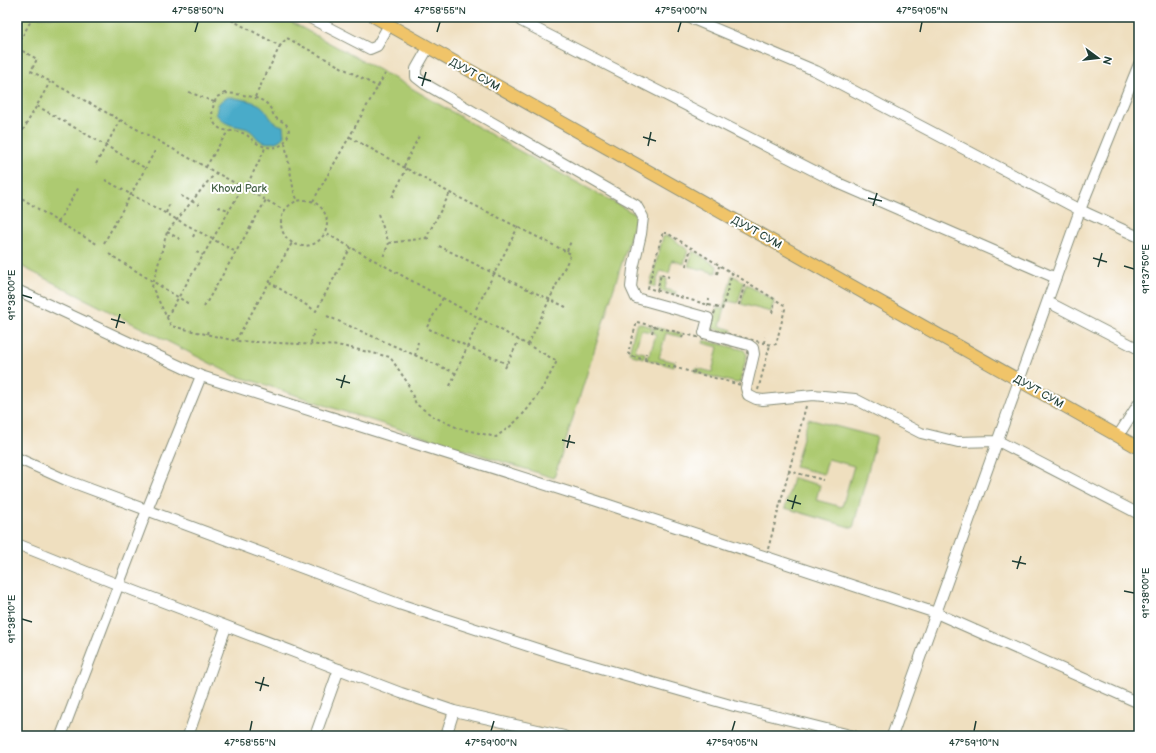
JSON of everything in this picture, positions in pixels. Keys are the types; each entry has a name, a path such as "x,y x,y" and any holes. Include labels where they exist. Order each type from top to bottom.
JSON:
{"main road":[{"name":"ДУУТ СУМ","path":"375,17 1139,448"}],"street":[{"path":"308,17 370,49 377,46 389,25"},
{"path":"688,17 816,71 1080,210 1139,237"},
{"path":"521,21 838,183 1056,278"},
{"path":"428,48 416,69 416,77 425,84 636,205 643,217 631,287 636,298 708,318 704,333 749,344 753,348 754,354 746,388 748,395 756,399 763,400 809,395 855,399 921,433 958,442 998,441 1139,514"},
{"path":"892,736 1080,210 1139,64"},
{"path":"17,290 201,376 590,499 936,613 1139,703"},
{"path":"1048,302 1139,348"},
{"path":"61,736 201,376"},
{"path":"1118,436 1139,403"},
{"path":"17,458 66,480 399,604 559,656 734,706 854,736"},
{"path":"17,544 226,627 401,693 454,711 564,736"},
{"path":"188,736 226,627"},
{"path":"315,736 339,669"},
{"path":"446,736 454,711"}],"path":[{"path":"33,17 17,47 37,59 31,71 284,210"},
{"path":"188,17 197,22 200,17"},
{"path":"226,17 280,46"},
{"path":"255,97 280,46 287,38 378,87"},
{"path":"313,201 385,74"},
{"path":"17,141 50,82"},
{"path":"189,92 214,102"},
{"path":"225,93 255,97 262,100 268,104 276,119 286,123 289,128 288,137 284,143 278,147 265,147 254,142 246,134 221,129 216,125 213,118 212,109 214,102 217,96 225,93"},
{"path":"37,106 145,168"},
{"path":"96,164 120,120"},
{"path":"206,167 224,137 230,131"},
{"path":"404,166 420,134"},
{"path":"350,137 450,192 571,254 528,345"},
{"path":"284,143 294,192 298,201"},
{"path":"167,317 229,210 244,188 265,147"},
{"path":"104,243 156,149"},
{"path":"392,197 407,168"},
{"path":"217,173 210,179 167,232 152,288 171,326 236,341 311,343 342,346 390,357 407,382 416,404 434,417 458,428 496,436 514,423 528,409 548,380 557,361 325,233"},
{"path":"105,180 236,252"},
{"path":"58,222 79,187"},
{"path":"426,238 450,192"},
{"path":"17,196 58,222 97,244"},
{"path":"181,196 199,205"},
{"path":"204,307 266,200"},
{"path":"298,201 313,201 323,209 327,221 325,233 319,240 310,245 301,246 292,243 285,236 282,228 281,219 284,210 292,203 298,201"},
{"path":"166,213 170,202"},
{"path":"218,207 229,210"},
{"path":"378,214 389,243 383,257"},
{"path":"476,309 518,227"},
{"path":"193,237 196,230"},
{"path":"167,232 182,240"},
{"path":"716,307 710,329 770,345 776,344 785,309 784,306 732,273 667,233 662,235 648,288 657,291 716,307 722,309 732,273"},
{"path":"389,243 426,238 430,239"},
{"path":"567,251 571,241"},
{"path":"236,341 292,243"},
{"path":"440,246 495,274 566,307"},
{"path":"269,282 316,311 351,247"},
{"path":"686,266 691,248"},
{"path":"196,252 203,255"},
{"path":"109,254 188,304"},
{"path":"717,274 719,265"},
{"path":"654,303 661,274 669,276"},
{"path":"739,305 745,282"},
{"path":"443,298 428,328 507,364"},
{"path":"772,313 775,300"},
{"path":"327,316 455,373"},
{"path":"450,386 480,318"},
{"path":"637,322 654,326 745,349 748,356 741,385 631,356 628,352 637,322"},
{"path":"652,333 654,326"},
{"path":"207,334 208,330"},
{"path":"311,343 314,330"},
{"path":"682,338 683,334"},
{"path":"764,343 765,338"},
{"path":"505,368 519,340"},
{"path":"414,356 418,342"},
{"path":"756,399 770,345"},
{"path":"645,360 646,353"},
{"path":"674,368 676,362"},
{"path":"694,373 695,367"},
{"path":"766,557 809,395"},
{"path":"789,471 824,480"}],"green space":[{"name":"Khovd Park","path":"17,17 282,17 401,82 514,148 637,215 554,478 233,375 17,264"},
{"path":"663,237 670,237 688,250 684,264 672,260 669,273 660,271 655,287 650,285"},
{"path":"693,251 717,266 716,273 688,266"},
{"path":"732,275 744,282 738,303 727,301 720,326 732,330 731,333 712,328 717,308 723,309"},
{"path":"662,277 667,279 665,289 676,292 675,295 659,290"},
{"path":"746,284 774,301 771,312 741,304"},
{"path":"639,323 652,327 651,332 641,330 635,351 645,353 644,358 632,355 629,352 636,325"},
{"path":"654,327 682,334 681,337 666,333 659,358 675,362 674,367 646,359 648,355 650,355 656,334 653,333"},
{"path":"704,340 744,350 747,355 740,382 736,383 695,372 696,368 712,372 718,347 703,343"},
{"path":"808,419 877,437 853,528 785,508 793,478 820,485 816,500 842,507 854,466 828,459 824,474 795,467"}],"water":[{"path":"228,97 249,101 260,105 274,122 283,126 284,136 279,141 268,143 258,139 247,129 224,122 216,114 217,107 222,100"}]}
